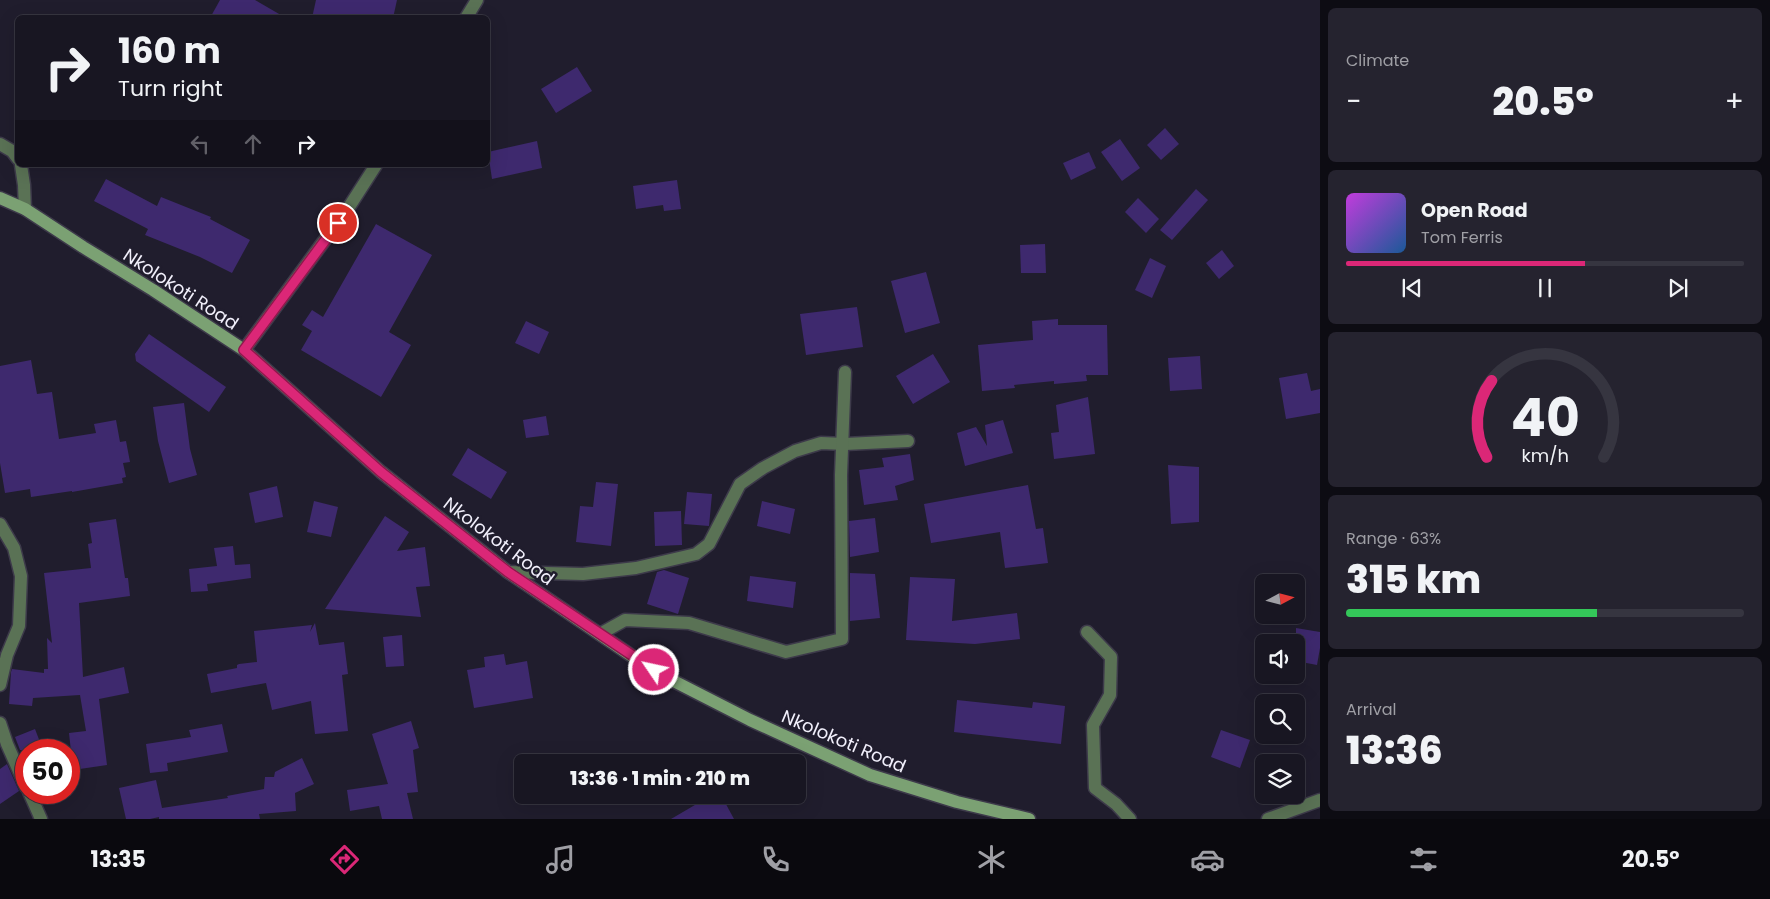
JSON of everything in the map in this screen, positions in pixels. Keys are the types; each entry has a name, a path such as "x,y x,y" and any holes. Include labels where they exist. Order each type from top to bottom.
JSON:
{"main road":[{"name":"Nkolokoti Road","path":"0,198 25,209 244,350 381,472 508,572 654,670 750,720 870,775 957,802 1029,819"}],"street":[{"path":"468,15 476,0"},
{"path":"0,144 15,155"},
{"path":"21,167 25,209"},
{"path":"244,350 349,207 375,167"},
{"path":"600,634 625,620 689,623 786,652 842,639 842,444 845,372"},
{"path":"508,572 583,574 636,568 696,554 709,544 740,484 763,468 795,450 820,444 908,441"},
{"path":"0,524 14,548 21,576 19,626 7,655 0,685"},
{"path":"1087,632 1111,657 1110,695 1093,725 1095,788 1116,804 1130,819"},
{"path":"0,723 15,762"},
{"path":"1268,819 1320,800"},
{"path":"34,804 41,819"}],"building":[{"path":"220,0 255,0 281,15 212,15"},
{"path":"316,0 397,0 394,15 313,15"},
{"path":"577,67 592,91 556,113 541,89"},
{"path":"1165,128 1179,144 1161,160 1147,145"},
{"path":"1120,139 1140,168 1122,181 1101,152"},
{"path":"537,141 542,168 492,179 490,152"},
{"path":"1089,152 1096,168 1071,180 1063,163"},
{"path":"106,179 157,206 161,197 211,217 210,219 250,240 232,273 200,257 145,235 148,229 94,201"},
{"path":"677,180 681,209 664,211 663,205 636,209 633,186"},
{"path":"1196,189 1208,200 1172,240 1160,230"},
{"path":"1138,198 1159,219 1146,233 1125,212"},
{"path":"376,224 432,255 389,332 411,345 381,397 301,350 312,331 302,325 312,310 323,317"},
{"path":"1045,244 1046,273 1021,273 1020,245"},
{"path":"1222,250 1234,266 1219,279 1206,263"},
{"path":"1150,258 1166,266 1152,298 1135,290"},
{"path":"926,272 940,323 905,333 891,281"},
{"path":"857,307 863,347 806,355 800,314"},
{"path":"1058,319 1058,325 1107,325 1108,375 1086,375 1087,381 1054,384 1054,381 1014,385 1015,388 982,391 978,345 1033,340 1032,321"},
{"path":"526,321 549,332 539,354 515,343"},
{"path":"149,334 226,387 209,412 136,361 135,354"},
{"path":"933,354 950,382 913,404 896,376"},
{"path":"1200,356 1202,389 1170,391 1168,358"},
{"path":"31,360 37,394 52,392 59,439 96,433 94,424 116,420 120,442 126,441 130,462 123,463 126,477 122,478 123,483 31,497 30,489 5,493 0,463 0,366"},
{"path":"1307,373 1311,391 1320,389 1320,413 1286,419 1279,378"},
{"path":"1088,397 1095,454 1054,459 1051,433 1059,432 1056,405"},
{"path":"184,403 190,449 197,475 169,483 158,441 153,407"},
{"path":"546,416 549,435 526,438 523,420"},
{"path":"1003,420 1013,453 965,466 957,433 976,427 987,446 985,425"},
{"path":"468,448 507,472 491,499 452,475"},
{"path":"910,454 914,480 895,486 898,500 864,505 859,470 884,467 882,458"},
{"path":"1168,465 1199,467 1199,522 1171,524"},
{"path":"596,482 618,484 611,546 576,542 580,506 593,507"},
{"path":"1028,485 1036,529 1043,528 1048,563 1005,568 1000,532 931,543 924,504"},
{"path":"277,486 283,517 255,523 249,493"},
{"path":"687,492 712,494 709,526 684,524"},
{"path":"314,501 338,507 331,537 307,532"},
{"path":"762,501 795,509 790,534 757,526"},
{"path":"681,511 682,545 655,546 654,512"},
{"path":"385,516 409,532 397,551 425,547 430,586 416,587 421,617 325,609"},
{"path":"875,518 879,552 850,557 849,521"},
{"path":"116,519 125,578 128,578 130,596 79,603 83,677 124,667 129,693 99,699 107,765 80,769 80,739 70,739 69,733 86,731 80,695 33,698 32,706 9,704 12,669 44,673 44,669 48,669 47,638 52,643 44,573 91,568 88,544 92,543 89,523"},
{"path":"233,546 235,565 250,564 251,578 207,584 208,591 191,592 189,569 217,566 214,548"},
{"path":"664,570 689,578 678,614 647,604 657,572"},
{"path":"850,573 875,574 880,618 850,621"},
{"path":"750,576 796,582 793,608 747,601"},
{"path":"910,577 955,579 952,621 1017,613 1020,639 975,644 906,640"},
{"path":"315,623 319,645 344,642 348,674 342,675 348,731 315,734 311,701 272,710 266,683 211,693 207,674 237,668 239,664 257,662 254,631 312,625 310,632"},
{"path":"1296,628 1320,632 1317,665 1305,663 1305,634 1296,634"},
{"path":"402,635 404,666 386,667 383,637"},
{"path":"504,654 506,665 527,661 533,698 474,708 467,670 485,667 484,657"},
{"path":"957,700 1032,708 1033,702 1065,706 1061,744 954,732"},
{"path":"411,721 419,748 413,750 418,792 407,793 413,819 382,819 379,806 350,811 347,790 388,784 372,734"},
{"path":"222,724 228,752 167,763 168,771 150,773 146,744 191,737 189,730"},
{"path":"35,729 39,739 16,739 15,737"},
{"path":"1221,730 1250,740 1240,768 1211,757"},
{"path":"302,758 314,784 295,793 296,811 259,814 260,819 159,819 159,817 126,819 119,788 156,780 162,808 228,798 227,796 264,789 265,777 274,777 275,772"},
{"path":"7,764 15,782 15,794 0,804 0,769"},
{"path":"697,804 726,804 734,819 671,819"}],"route":[{"path":"338,223 244,350 381,472 508,572 654,670"}]}
